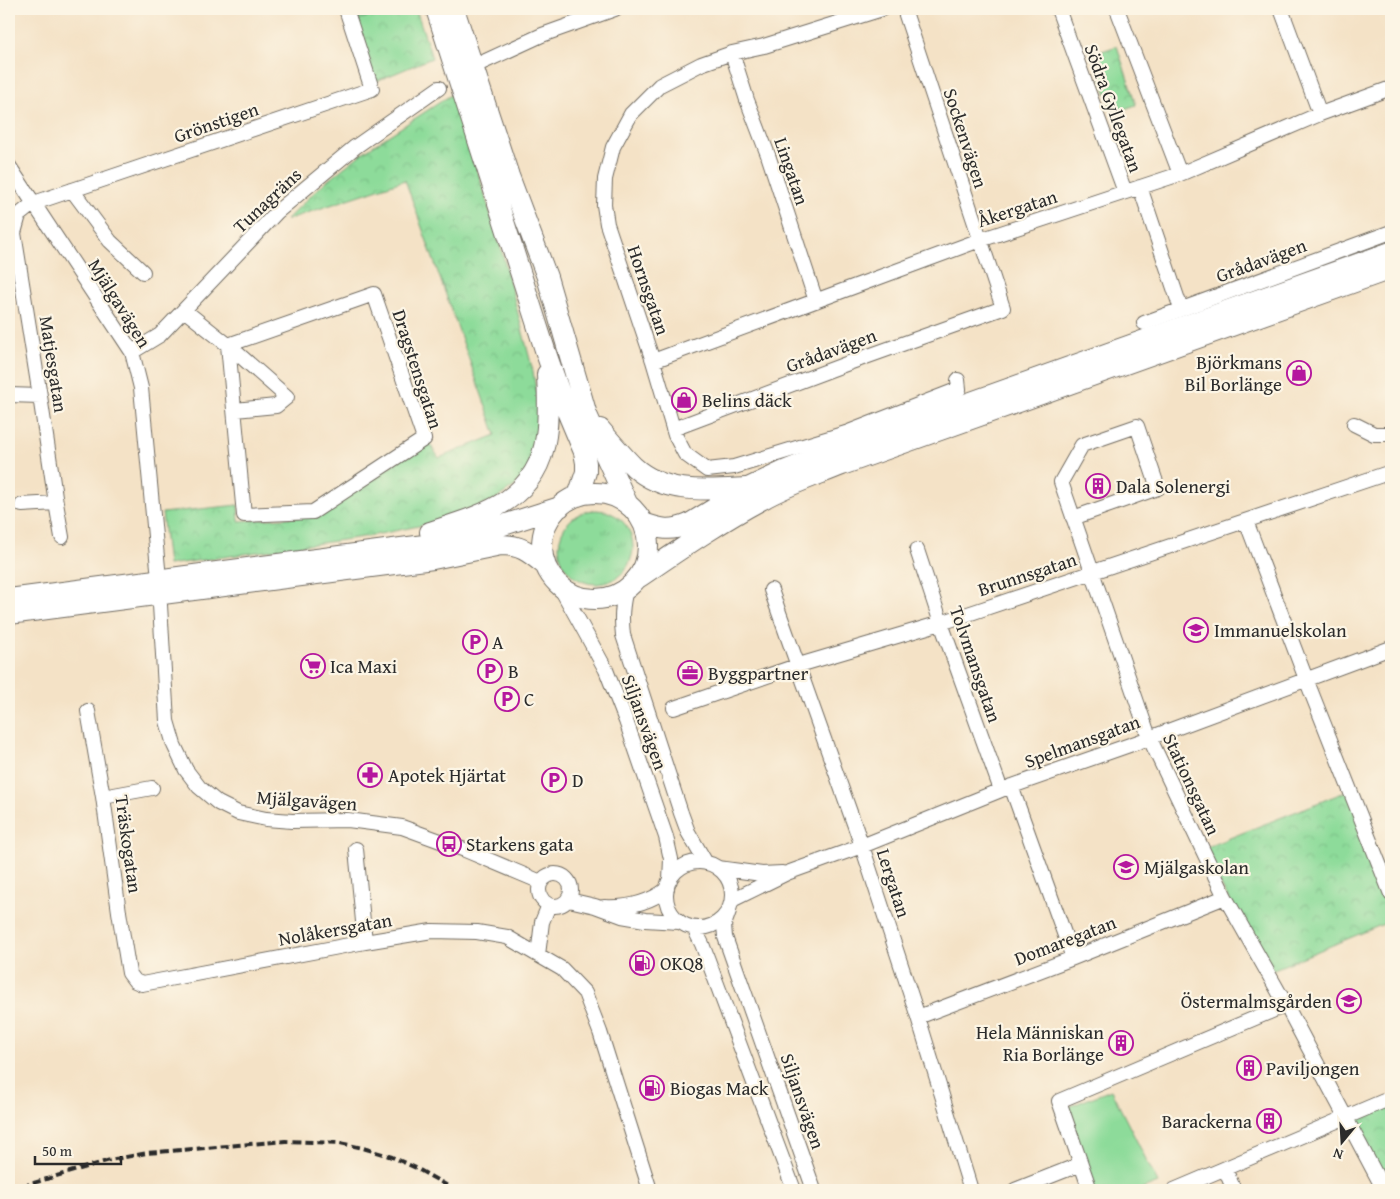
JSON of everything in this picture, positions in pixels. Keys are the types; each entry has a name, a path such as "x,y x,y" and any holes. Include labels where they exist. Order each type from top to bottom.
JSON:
{"highway":[{"path":"436,9 546,353 563,402 584,452 586,472 578,496"},
{"path":"454,9 509,176 546,277 587,415 628,505"},
{"path":"643,523 665,530 679,528 689,524 748,488 837,450 1391,252"},
{"path":"632,584 646,563 648,547 646,530 639,516 628,505 613,496 604,494 578,496 560,507 550,519 544,534 542,550 546,566 559,585 575,595 592,599 610,597 632,584 734,515 763,498 792,485 842,465 1391,269"},
{"path":"359,553 459,523 488,512 517,494 529,482 538,466 546,437 548,412 546,353"},
{"path":"587,415 635,468 662,484 693,490 748,488"},
{"path":"9,598 432,544 560,507"},
{"path":"9,614 433,559 501,545 520,547 546,566"}],"street":[{"name":"Grönstigen","path":"34,203 372,89 346,9"},
{"path":"479,64 542,35 615,9"},
{"name":"Hornsgatan","path":"882,9 764,46 732,53 701,64 660,85 631,114 613,147 605,179 604,205 607,224 653,361 675,435 685,454 707,470 734,467 846,433 959,389 958,380"},
{"name":"Sockenvägen","path":"904,9 1003,308"},
{"name":"Södra Gyllegatan","path":"1058,9 1125,192"},
{"name":"Södra Gyllegatan","path":"1117,9 1180,174"},
{"path":"1281,9 1320,114"},
{"name":"Lingatan","path":"732,53 816,301"},
{"name":"Tunagräns","path":"132,352 160,335 278,211 355,147 440,88"},
{"name":"Åkergatan","path":"653,361 980,240 1180,174 1320,114 1391,88"},
{"name":"Mjälgavägen","path":"9,166 132,352 141,388 158,568"},
{"name":"Södra Gyllegatan","path":"1140,187 1181,309"},
{"path":"72,190 110,241 143,272"},
{"name":"Matjesgatan","path":"34,203 19,215 14,233 62,537"},
{"name":"Grådavägen","path":"1144,323 1391,232"},
{"name":"Dragstensgatan","path":"228,345 374,294 424,439 313,512 244,516 235,410"},
{"name":"Grådavägen","path":"673,429 1003,308"},
{"path":"184,310 228,345 287,397 276,406 235,410 228,345"},
{"path":"9,395 40,396"},
{"path":"1354,424 1374,434 1391,434"},
{"name":"Stationsgatan","path":"1074,518 1158,488 1137,426 1082,445 1061,482 1150,738 1225,897 1286,1005 1384,1190"},
{"name":"Brunnsgatan","path":"674,708 799,665 941,622 1391,472"},
{"path":"22,505 56,503"},
{"path":"1246,521 1306,679 1388,874 1391,894"},
{"name":"Tolvmansgatan","path":"917,550 941,622 1073,958"},
{"name":"Siljansvägen","path":"632,584 622,606 623,635 681,814 688,832 712,865"},
{"name":"Siljansvägen","path":"559,585 606,670 626,721 666,837 671,859 668,885"},
{"name":"Lergatan","path":"771,590 862,846 918,1017 971,1190"},
{"name":"Mjälgavägen","path":"160,605 167,721 174,745 186,770 200,787 218,803 238,813 266,819 292,821 348,820 402,827 465,850 541,882"},
{"name":"Spelmansgatan","path":"731,905 787,873 862,846 1006,788 1150,738 1391,648"},
{"name":"Träskogatan","path":"88,710 129,973 135,981"},
{"path":"103,797 152,788"},
{"path":"356,849 366,942"},
{"path":"568,900 595,906 622,916 645,920 679,922 694,928 704,928 714,925 723,919 731,905 732,891 730,882 725,874 712,865 695,862 676,872 657,897 643,902 610,907 595,906"},
{"name":"Spelmansgatan","path":"712,865 762,874 787,873"},
{"path":"553,873 562,875 572,888 568,900 560,906 549,905 541,898 539,892 541,882 553,873"},
{"path":"668,885 666,898 668,907 679,922"},
{"name":"Domaregatan","path":"918,1017 1225,897"},
{"path":"538,955 542,922 549,905"},
{"name":"Siljansvägen","path":"731,905 724,925 725,937 814,1190"},
{"name":"Siljansvägen","path":"694,928 702,944 794,1190"},
{"name":"Nolåkersgatan","path":"135,981 142,984 366,942 432,932 477,932 507,937 562,969 586,993 650,1190"},
{"path":"1090,1190 1059,1101 1286,1005"},
{"path":"1174,1190 1391,1098"},
{"path":"1015,1190 1081,1164"},
{"path":"1225,1169 1234,1190"}],"green space":[{"path":"350,9 416,9 432,58 374,82"},
{"path":"354,9 392,9 357,20"},
{"path":"1117,46 1136,105 1113,113 1093,54"},
{"path":"454,93 502,252 533,371 538,404 539,433 532,462 515,486 494,500 438,522 370,536 168,565 162,513 238,505 239,521 314,516 428,441 439,458 496,435 405,180 286,220 323,184 365,151"},
{"path":"589,510 603,510 617,516 627,526 633,540 631,561 617,578 603,584 589,584 575,578 565,568 559,554 559,540 565,526 575,516"},
{"path":"1350,790 1391,894 1391,921 1267,972 1202,849"},
{"path":"1111,1090 1158,1183 1140,1190 1093,1190 1063,1109"},
{"path":"1391,1099 1391,1190 1384,1190 1345,1118"}],"railway":[{"path":"10,1190 110,1160 147,1153 285,1141 340,1143 363,1148 392,1157 416,1168 452,1190"}],"place":[{"name":"Björkmans Bil Borlänge","path":"1299,373"},
{"name":"Belins däck","path":"684,400"},
{"name":"Dala Solenergi","path":"1098,486"},
{"name":"Immanuelskolan","path":"1196,630"},
{"name":"A","path":"475,642"},
{"name":"Ica Maxi","path":"313,666"},
{"name":"B","path":"490,671"},
{"name":"Byggpartner","path":"690,673"},
{"name":"C","path":"507,699"},
{"name":"Apotek Hjärtat","path":"370,775"},
{"name":"D","path":"554,780"},
{"name":"Starkens gata","path":"449,844"},
{"name":"Mjälgaskolan","path":"1126,867"},
{"name":"OKQ8","path":"642,963"},
{"name":"Östermalmsgården","path":"1349,1001"},
{"name":"Hela Människan Ria Borlänge","path":"1121,1043"},
{"name":"Paviljongen","path":"1249,1068"},
{"name":"Biogas Mack","path":"652,1088"},
{"name":"Barackerna","path":"1269,1121"}]}
